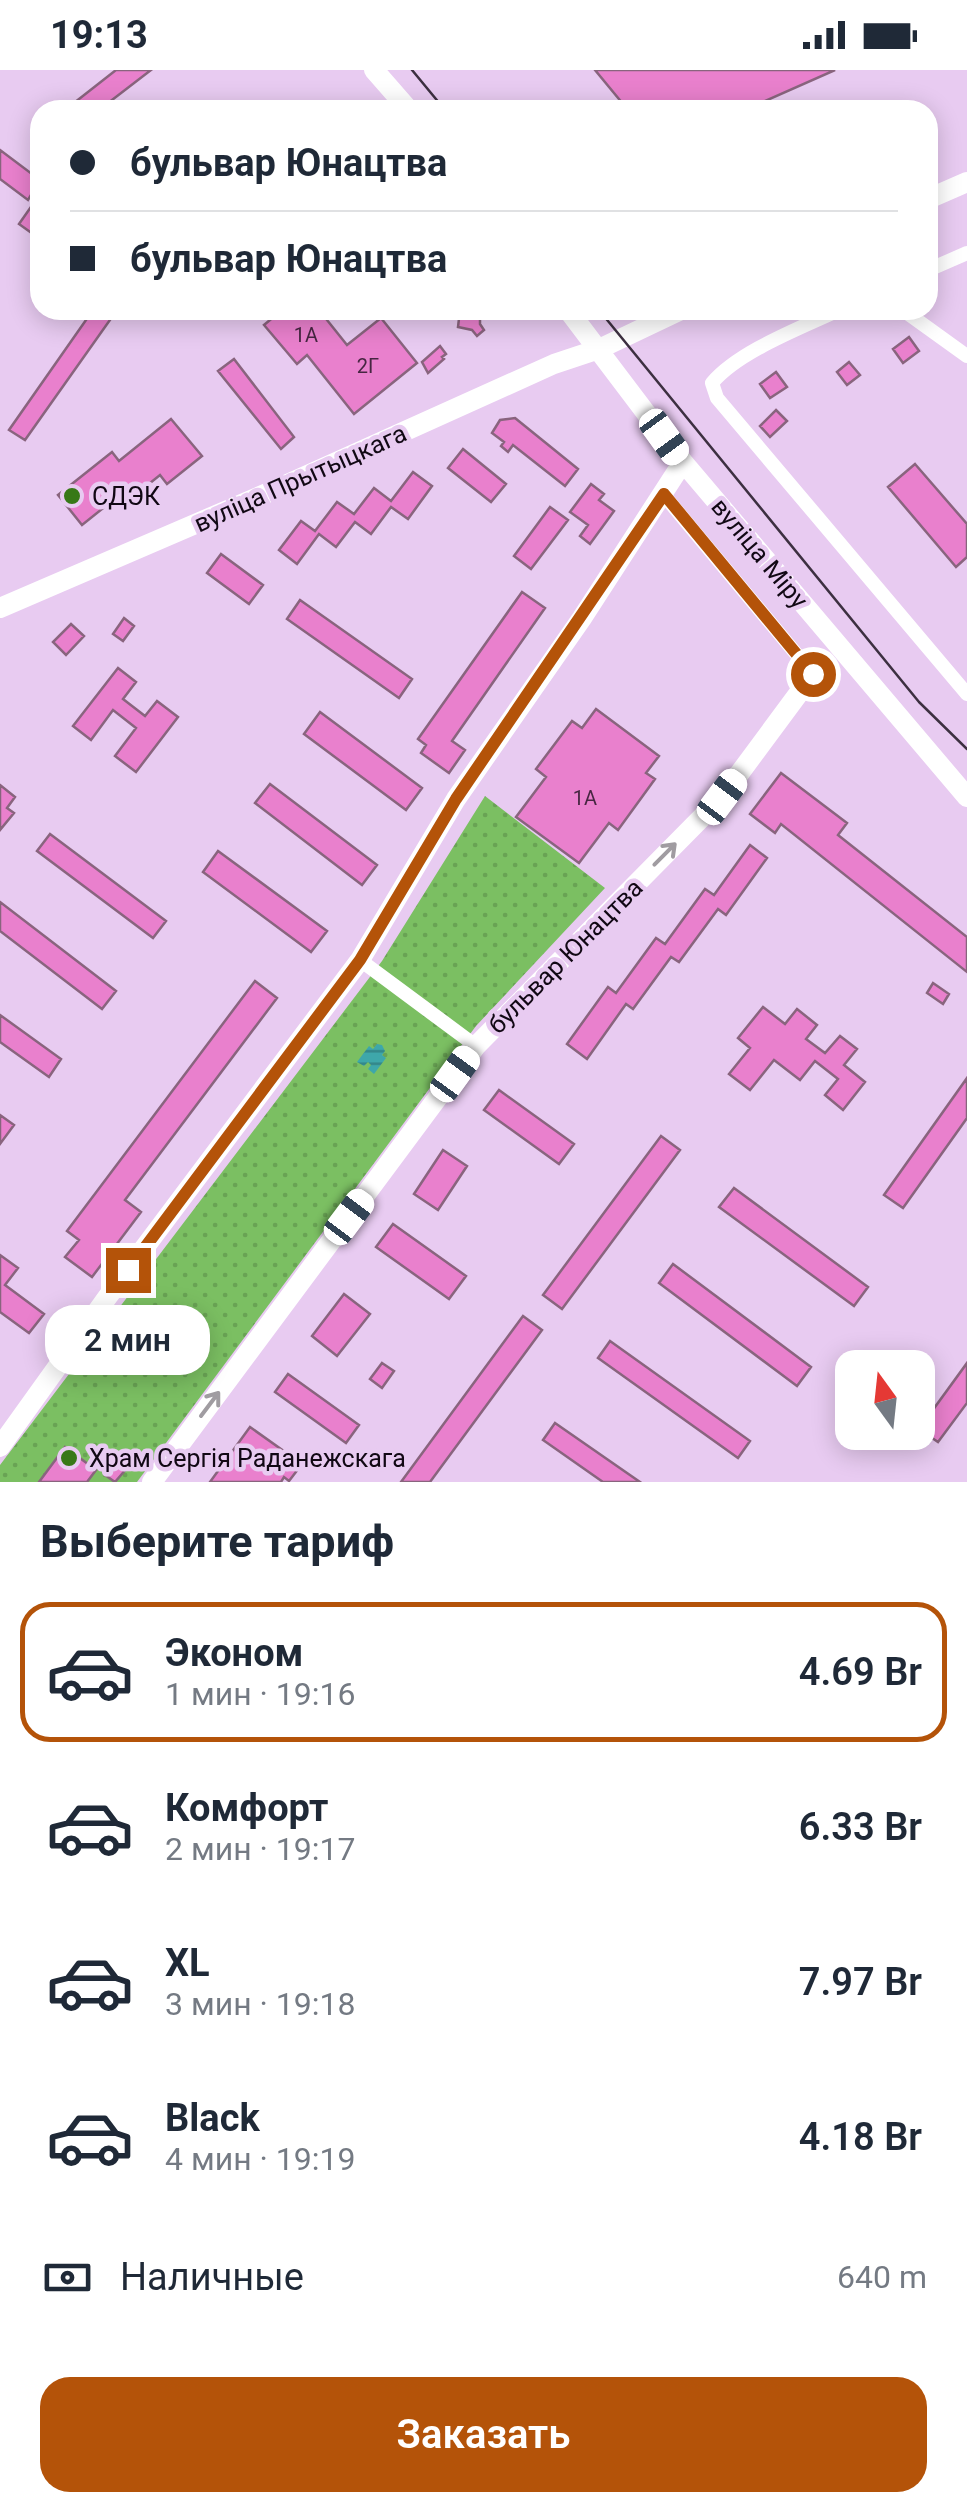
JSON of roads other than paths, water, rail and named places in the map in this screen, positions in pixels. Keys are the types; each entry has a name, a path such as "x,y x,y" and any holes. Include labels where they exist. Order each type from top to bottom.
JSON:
{"street":[{"path":"374,70 400,100"},
{"path":"938,195 967,182"},
{"path":"938,266 967,253"},
{"name":"вуліца Міру","path":"576,320 683,462 967,797"},
{"name":"вуліца Прытыцкага","path":"0,608 659,320"},
{"path":"820,320 722,372 712,383 717,398 967,694"},
{"path":"916,320 967,356"},
{"path":"0,1447 360,960 456,799 683,462"},
{"name":"бульвар Юнацтва","path":"152,1482 476,1046 722,797 813,674 664,494"},
{"path":"360,960 476,1046"}],"tram line":[{"path":"412,70 437,100"},
{"path":"607,320 919,702 967,749"}],"place":[{"name":"СДЭК","path":"72,496"},
{"name":"Храм Сергія Раданежскага","path":"69,1458"}]}
